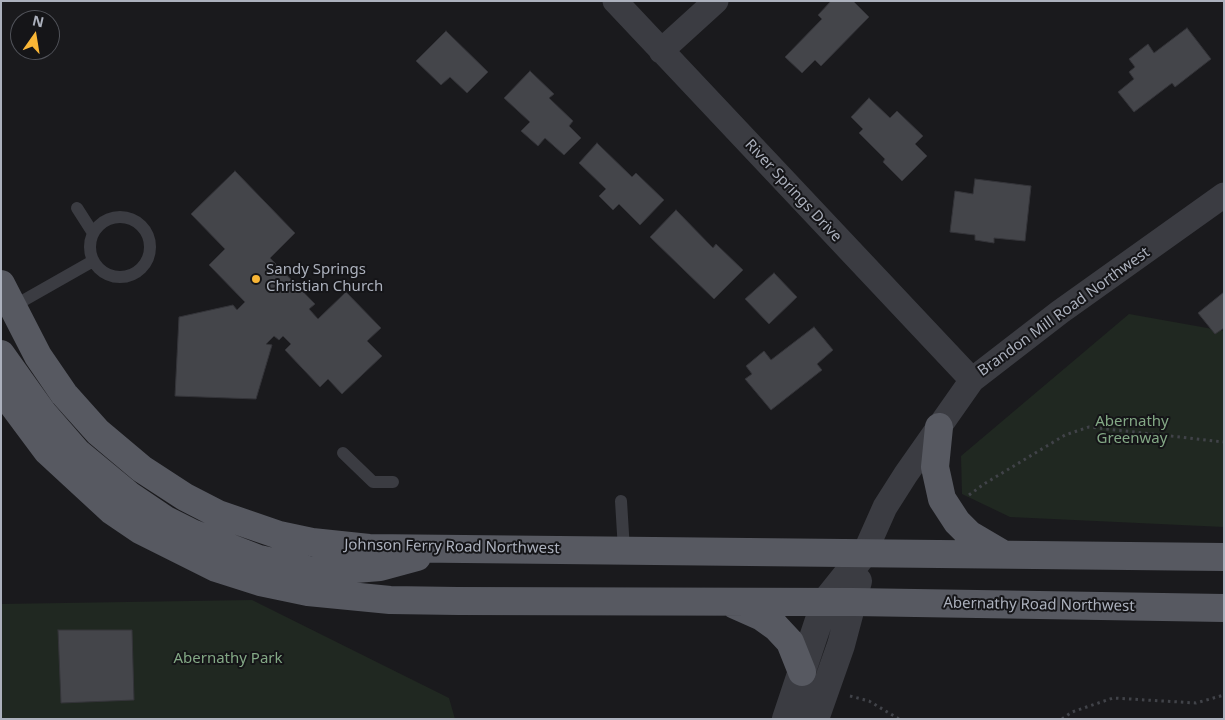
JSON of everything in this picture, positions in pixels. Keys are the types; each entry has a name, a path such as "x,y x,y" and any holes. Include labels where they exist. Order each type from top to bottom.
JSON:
{"main road":[{"name":"Johnson Ferry Road Northwest","path":"5,301 38,356 64,394 85,418 142,469 186,497 218,514 247,525 304,540 369,548 865,552"},
{"path":"1,354 43,413 77,452 135,500 192,533 233,550 285,566 331,571 380,568 445,549"},
{"path":"6,400 48,451 112,511 177,551 216,568 260,582 308,592 390,600 854,602"},
{"path":"939,427 935,468 942,499 953,517 970,534 981,543 1005,554"},
{"path":"865,552 1224,557"},
{"path":"726,602 762,617 776,627 790,642 802,672"},
{"name":"Abernathy Road Northwest","path":"854,602 1224,608"}],"street":[{"name":"River Springs Drive","path":"615,1 972,380"},
{"path":"661,51 716,1"},
{"name":"Brandon Mill Road Northwest","path":"865,552 885,507 972,380 1060,312 1224,195"},
{"path":"815,719 854,602 865,552"},
{"path":"786,719 825,602 865,552"}],"lane":[{"path":"77,208 93,233"},
{"path":"125,217 142,227 150,245 144,264 128,276 108,274 93,261 90,252 93,233 107,220 125,217"},
{"path":"5,301 93,261"},
{"path":"343,453 373,482 393,482"},
{"path":"620,502 624,550"}],"path":[{"path":"964,499 984,484 1065,435 1088,427 1224,442"},
{"path":"1062,719 1072,712 1113,698 1196,703 1224,695"},
{"path":"850,696 869,701 899,719"}],"green space":[{"name":"Abernathy Greenway","path":"1129,314 1224,331 1224,527 1010,517 962,494 961,456"},
{"name":"Abernathy Park","path":"252,600 449,698 455,719 1,719 1,604"}],"building":[{"path":"831,1 853,1 869,17 821,66 815,60 802,73 785,57 822,19 818,15"},
{"path":"1187,28 1211,59 1175,87 1172,83 1134,112 1118,92 1134,79 1129,72 1135,67 1129,59 1148,44 1154,53"},
{"path":"446,31 488,72 467,93 450,77 441,85 416,61"},
{"path":"530,71 554,94 549,98 573,121 569,126 581,138 564,155 545,138 538,146 521,131 530,122 504,98"},
{"path":"869,98 890,118 897,111 923,136 915,144 927,156 902,181 883,162 885,159 859,133 863,129 851,117"},
{"path":"597,143 632,177 636,173 664,200 640,225 619,204 613,210 599,196 606,189 579,163"},
{"name":"Sandy Springs Christian Church","path":"235,171 295,233 270,258 315,304 309,309 318,319 346,292 381,328 367,341 382,356 342,394 328,379 320,387 285,350 291,344 283,336 279,340 274,336 266,344 272,345 256,399 175,396 179,317 233,305 237,310 245,302 209,265 225,249 191,214"},
{"path":"975,179 1031,186 1025,241 994,238 994,243 975,240 975,235 950,232 955,191 973,194"},
{"path":"676,210 713,248 716,244 743,270 714,299 650,237"},
{"path":"774,273 797,297 769,324 745,299"},
{"path":"1224,292 1224,328 1215,334 1198,313"},
{"path":"814,327 833,350 817,364 822,370 771,410 745,379 752,374 746,366 764,351 771,360"},
{"path":"58,630 132,630 134,700 61,703"}],"place":[{"name":"Sandy Springs Christian Church","path":"256,279"}]}
